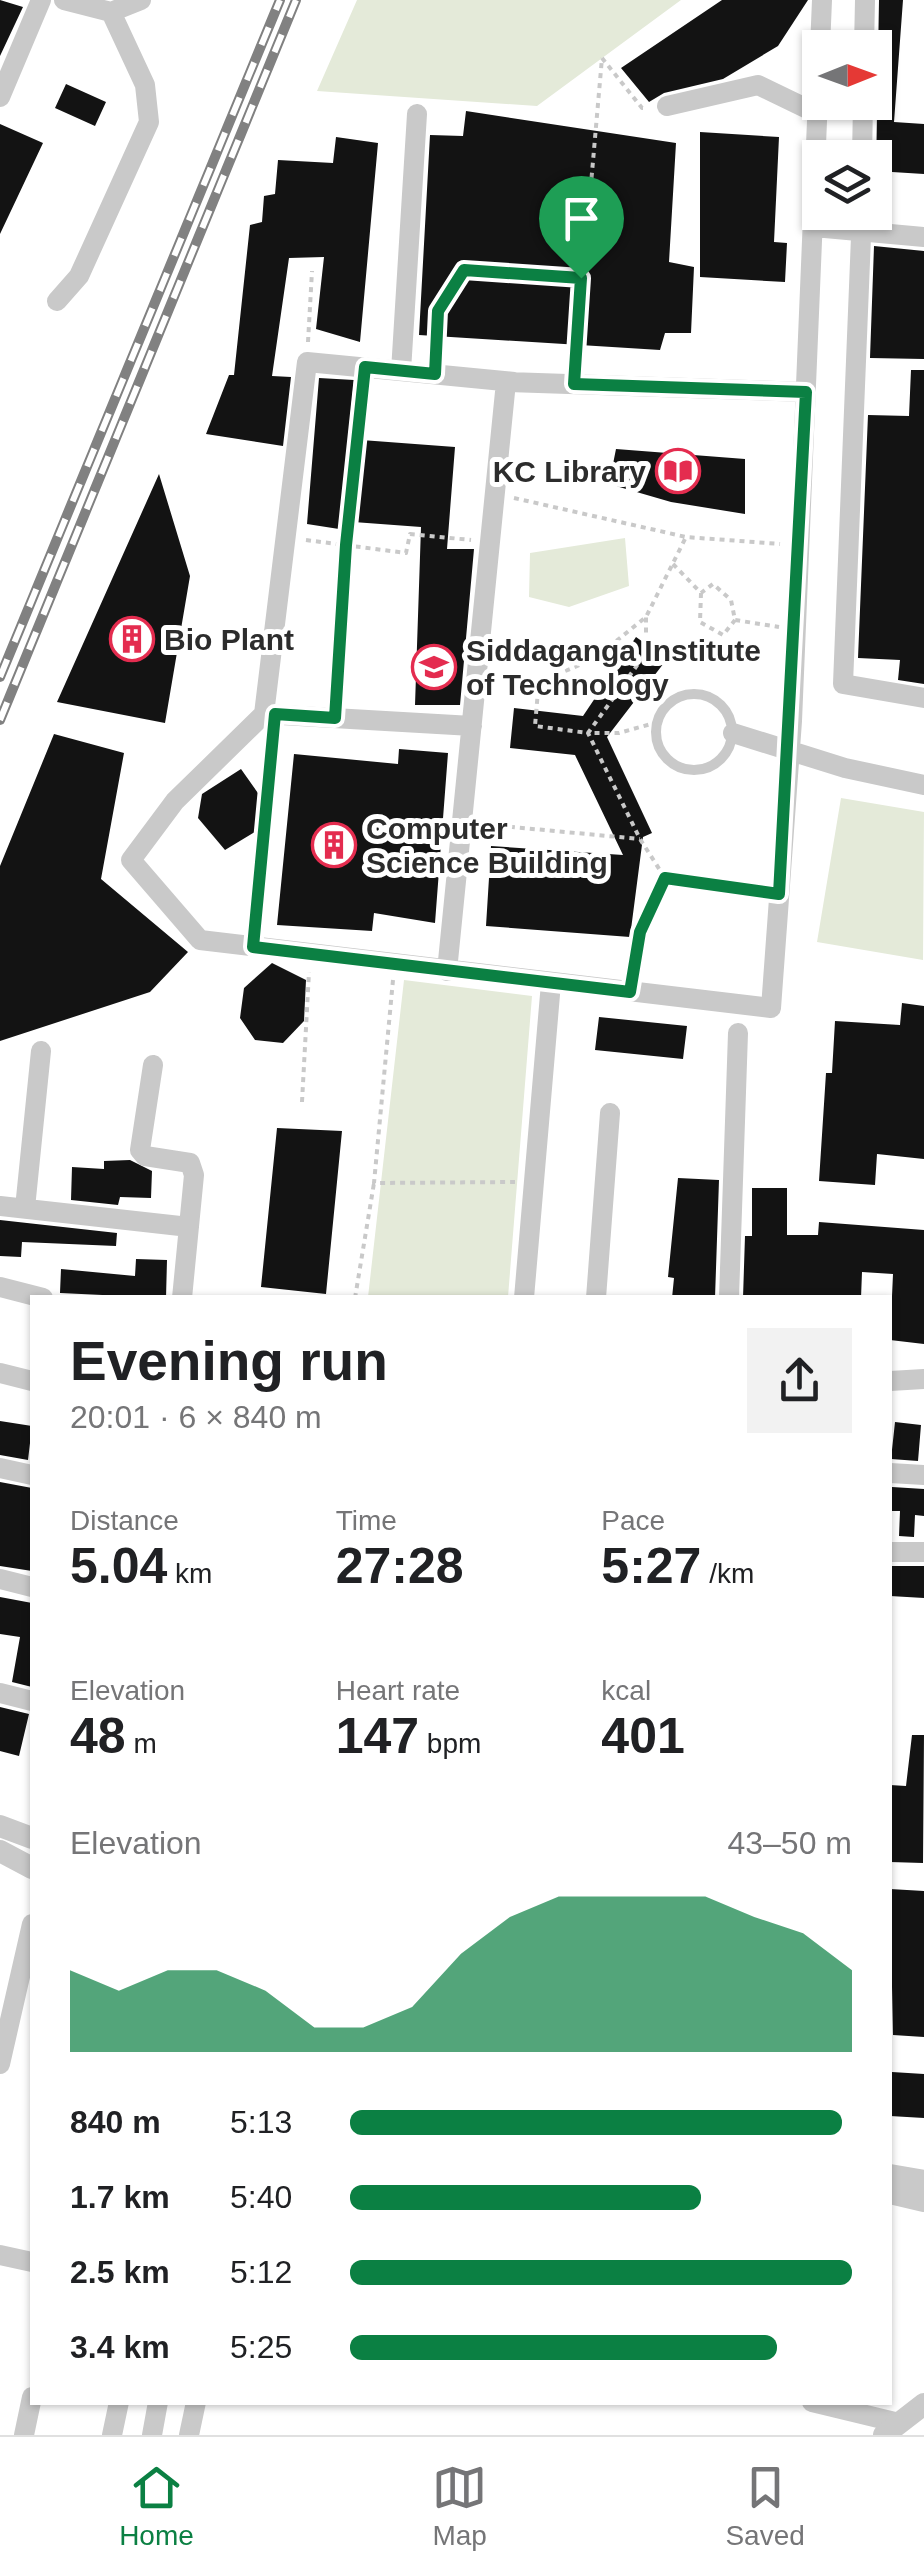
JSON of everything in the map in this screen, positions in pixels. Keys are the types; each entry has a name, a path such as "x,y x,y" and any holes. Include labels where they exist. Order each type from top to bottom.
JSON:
{"street":[{"path":"0,98 40,0"},
{"path":"64,0 112,12 141,0"},
{"path":"821,30 822,0"},
{"path":"864,30 865,0"},
{"path":"56,301 79,276 150,122 145,85 112,12"},
{"path":"667,106 758,85 802,106"},
{"path":"401,371 417,114"},
{"path":"514,382 308,362 269,714 175,801 131,860 200,940 770,1008 790,751 814,230"},
{"path":"861,230 843,684 924,698"},
{"path":"892,230 924,238"},
{"path":"447,971 506,382 806,392"},
{"path":"269,714 472,726"},
{"path":"732,734 924,786"},
{"path":"524,1295 550,983"},
{"path":"729,1295 738,1033"},
{"path":"24,1208 41,1050"},
{"path":"153,1065 140,1150 145,1156 190,1163 193,1168 182,1295"},
{"path":"596,1295 610,1113"},
{"path":"0,1206 189,1227"},
{"path":"0,1287 31,1295"},
{"path":"0,1373 30,1380"},
{"path":"892,1381 924,1379"},
{"path":"0,1468 30,1475"},
{"path":"892,1473 924,1475"},
{"path":"892,1552 924,1552"},
{"path":"0,1578 30,1586"},
{"path":"0,1692 30,1700"},
{"path":"0,1826 30,1837"},
{"path":"0,1851 30,1867"},
{"path":"0,2064 30,1933"},
{"path":"892,2175 924,2181"},
{"path":"892,2193 924,2201"},
{"path":"0,2255 30,2262"},
{"path":"840,2405 891,2429 924,2404"},
{"path":"24,2435 30,2405"},
{"path":"112,2435 119,2405"},
{"path":"152,2435 157,2405"},
{"path":"189,2435 195,2405"}],"lane":[{"path":"696,691 709,694 721,704 732,734 716,763 690,772 668,761 660,747 658,722 667,704 681,694 696,691"}],"path":[{"path":"574,384 602,58 642,108 667,106"},
{"path":"308,362 312,270"},
{"path":"435,374 438,311 464,270 581,278"},
{"path":"335,718 346,545 365,367"},
{"path":"495,493 686,537 799,546"},
{"path":"286,538 406,553 410,534 490,542"},
{"path":"477,674 538,679 594,659 646,617 686,537"},
{"path":"672,564 701,593 700,622 722,634 735,620"},
{"path":"701,593 713,584 731,600 735,620"},
{"path":"588,733 646,653 646,617"},
{"path":"735,620 795,630"},
{"path":"538,679 535,726 619,733 658,722"},
{"path":"253,947 269,714"},
{"path":"588,733 640,839 665,878 779,894"},
{"path":"462,822 640,839"},
{"path":"630,992 640,932 665,878"},
{"path":"355,1295 374,1183 394,965"},
{"path":"302,1102 309,970"},
{"path":"374,1183 534,1182"}],"green space":[{"path":"357,0 681,0 537,106 317,91"},
{"path":"625,538 629,586 569,607 529,597 530,553"},
{"path":"841,798 924,812 923,960 817,942"},
{"path":"404,980 532,996 508,1295 368,1295"}],"building":[{"path":"0,0 23,7 0,56"},
{"path":"722,0 808,0 778,46 723,79 664,93 649,102 621,68"},
{"path":"879,0 903,0 894,122 924,124 924,174 892,172 892,140 877,140 877,120 892,120 892,30 878,30"},
{"path":"66,84 106,102 95,126 55,108"},
{"path":"466,111 676,143 669,262 694,267 691,333 665,333 660,350 419,335 430,135 463,136"},
{"path":"0,124 43,143 0,234"},
{"path":"700,132 779,137 774,242 787,243 785,282 700,277"},
{"path":"336,137 378,143 360,342 316,329 324,257 289,258 272,376 291,377 283,446 206,434 229,375 234,375 250,225 262,222 264,196 275,194 278,160 333,163"},
{"path":"874,246 924,251 924,359 870,358"},
{"path":"911,370 924,370 924,684 898,680 900,660 858,658 868,415 909,416"},
{"path":"319,378 354,380 348,439 455,447 447,549 474,549 460,705 415,705 421,527 340,521 339,529 307,524"},
{"name":"KC Library","path":"616,449 745,459 745,514 671,502 609,484"},
{"name":"Bio Plant","path":"159,474 190,576 165,723 57,702"},
{"path":"636,637 667,659 607,737 652,833 643,837 630,937 486,926 491,846 623,855 575,755 510,748 514,708 583,716"},
{"path":"54,734 124,753 101,879 188,952 150,992 0,1041 0,866"},
{"name":"Computer Science Building","path":"399,749 448,753 435,923 374,913 372,931 277,925 294,754 398,764"},
{"path":"241,769 260,796 258,830 225,850 198,818 202,794"},
{"path":"272,963 306,980 304,1021 283,1043 255,1040 240,1018 244,988"},
{"path":"902,1003 924,1006 924,1159 877,1154 875,1185 819,1181 826,1073 832,1073 835,1021 900,1025"},
{"path":"599,1017 687,1026 683,1059 595,1050"},
{"path":"277,1128 342,1131 326,1294 261,1287"},
{"path":"130,1160 152,1171 151,1198 120,1197 118,1205 71,1200 72,1167 104,1169 104,1161"},
{"path":"678,1178 719,1180 715,1295 672,1295 674,1278 668,1277"},
{"path":"752,1188 787,1188 787,1235 818,1235 819,1222 924,1230 924,1344 892,1340 893,1274 862,1272 861,1295 743,1295 745,1236 752,1236"},
{"path":"0,1220 117,1233 116,1246 22,1242 21,1257 0,1256"},
{"path":"136,1259 167,1260 166,1295 60,1293 61,1269 135,1276"},
{"path":"0,1421 30,1426 28,1460 0,1455"},
{"path":"895,1422 921,1425 918,1461 892,1459"},
{"path":"0,1482 30,1488 30,1571 0,1566"},
{"path":"892,1487 924,1489 924,1516 915,1515 914,1537 899,1536 900,1511 892,1511"},
{"path":"892,1566 924,1566 924,1598 892,1596"},
{"path":"0,1597 30,1603 30,1686 12,1682 20,1637 0,1634"},
{"path":"0,1707 29,1714 19,1756 0,1751"},
{"path":"912,1735 924,1735 923,1863 892,1862 892,1785 906,1786"},
{"path":"892,1889 924,1891 924,2037 893,2035"},
{"path":"892,2072 924,2074 924,2118 892,2116"}],"railway":[{"path":"0,677 280,0"},
{"path":"0,720 296,0"}],"place":[{"name":"KC Library","path":"678,471"},
{"name":"Bio Plant","path":"132,639"},
{"name":"Siddaganga Institute of Technology","path":"434,667"},
{"name":"Computer Science Building","path":"334,845"}],"route":[{"path":"464,270 581,278 574,384 806,392 792,721 779,894 665,878 640,932 630,992 253,947 275,714 335,718 346,545 365,367 435,374 438,311 464,270"}]}
